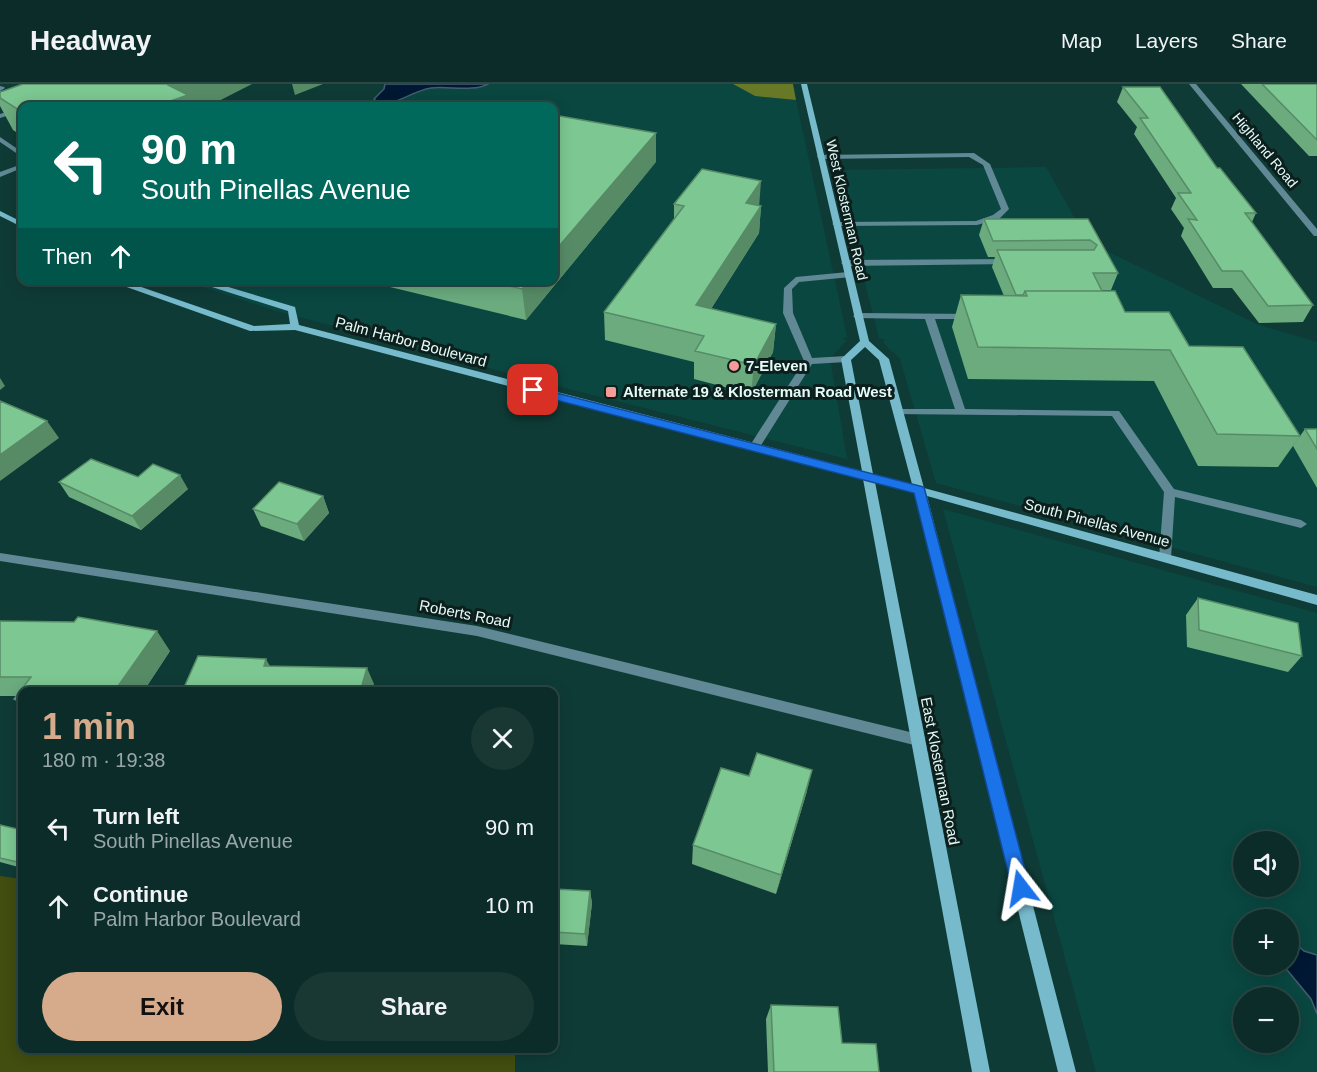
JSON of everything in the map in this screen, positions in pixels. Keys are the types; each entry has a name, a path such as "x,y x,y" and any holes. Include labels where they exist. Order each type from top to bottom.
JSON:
{"main road":[{"name":"West Klosterman Road","path":"804,84 865,342 884,359 920,490"},
{"path":"0,213 18,223"},
{"name":"Palm Harbor Boulevard","path":"125,285 253,329 295,327 868,476"},
{"path":"211,285 292,309 295,327"},
{"path":"865,342 846,360 868,476"},
{"name":"South Pinellas Avenue","path":"868,476 1317,600"},
{"name":"East Klosterman Road","path":"868,476 981,1072"},
{"path":"920,490 1068,1072"}],"street":[{"name":"Highland Road","path":"1192,84 1317,234"},
{"path":"0,116 18,110"},
{"path":"0,139 18,152"},
{"path":"820,157 971,155 986,164 1005,210 996,217 977,223 836,224"},
{"path":"0,175 18,168"},
{"path":"845,262 1025,262"},
{"path":"809,361 788,313 788,288 796,280 848,275"},
{"path":"858,316 987,316"},
{"path":"929,316 961,412"},
{"path":"809,361 846,360"},
{"path":"754,447 809,361"},
{"path":"898,412 1115,413 1170,492 1165,558"},
{"path":"1170,492 1300,524"},
{"name":"Roberts Road","path":"0,557 477,631 918,740"}],"shaded area":[{"path":"385,84 488,84 468,88 431,88 394,102 378,102 374,99 384,89"},
{"path":"488,84 733,84 755,96 796,100 847,337 843,338 846,341 830,359 847,459 541,382 273,310 196,285 558,285 558,102 396,102 409,94 429,89"},
{"path":"1046,167 1088,242 1259,325 1317,342 1317,587 936,483 900,359 883,343 885,340 879,338 836,170"},
{"path":"943,509 1317,613 1317,955 1304,951 1299,947 1299,909 1233,909 1233,975 1291,975 1311,999 1317,1014 1317,1072 1096,1072"},
{"path":"1299,947 1304,951 1317,955 1317,1014 1311,999 1291,975 1299,975"}],"green space":[{"path":"733,84 793,84 796,100 755,96"},
{"path":"0,876 18,878 18,1053 515,1053 515,1072 0,1072"}],"building":[{"path":"23,84 170,84 168,85 188,95 168,102 18,102 18,109 0,98 0,92"},
{"path":"1262,84 1317,84 1317,140"},
{"path":"1123,87 1160,87 1217,168 1220,168 1256,213 1245,213 1313,305 1268,306 1242,271 1222,271 1188,219 1197,220 1178,193 1191,193 1140,118 1148,118"},
{"path":"558,116 656,133 558,247"},
{"path":"702,169 761,181 746,203 761,206 696,305 776,324 754,365 695,351 704,336 604,312 684,206 674,204"},
{"path":"984,219 1088,219 1118,273 1093,273 1102,291 1025,291 1023,295 1016,295 997,250 1094,250 1097,245 1090,240 993,241"},
{"path":"505,285 525,285 522,289"},
{"path":"1025,291 1115,291 1125,312 1169,312 1189,346 1243,347 1300,436 1217,434 1170,350 978,347 961,295 1027,296"},
{"path":"0,401 47,421 0,455"},
{"path":"1305,429 1317,429 1317,449"},
{"path":"91,459 138,477 153,464 180,475 132,516 59,482"},
{"path":"279,482 323,496 297,524 253,509"},
{"path":"1198,598 1298,623 1302,656 1199,630"},
{"path":"78,617 157,631 117,687 23,687 31,677 0,677 0,621 74,622"},
{"path":"198,656 266,659 264,666 367,668 361,687 184,687"},
{"path":"757,753 812,770 781,875 693,845 721,768 749,776"},
{"path":"0,825 18,829 18,862 0,858"},
{"path":"558,889 590,891 585,934 558,932"},
{"path":"771,1005 838,1007 842,1043 876,1044 879,1072 774,1072"}],"place":[{"name":"7-Eleven","path":"734,366"},
{"name":"Alternate 19 & Klosterman Road West","path":"611,392"}],"route":[{"path":"533,390 920,490 1021,888"}]}
